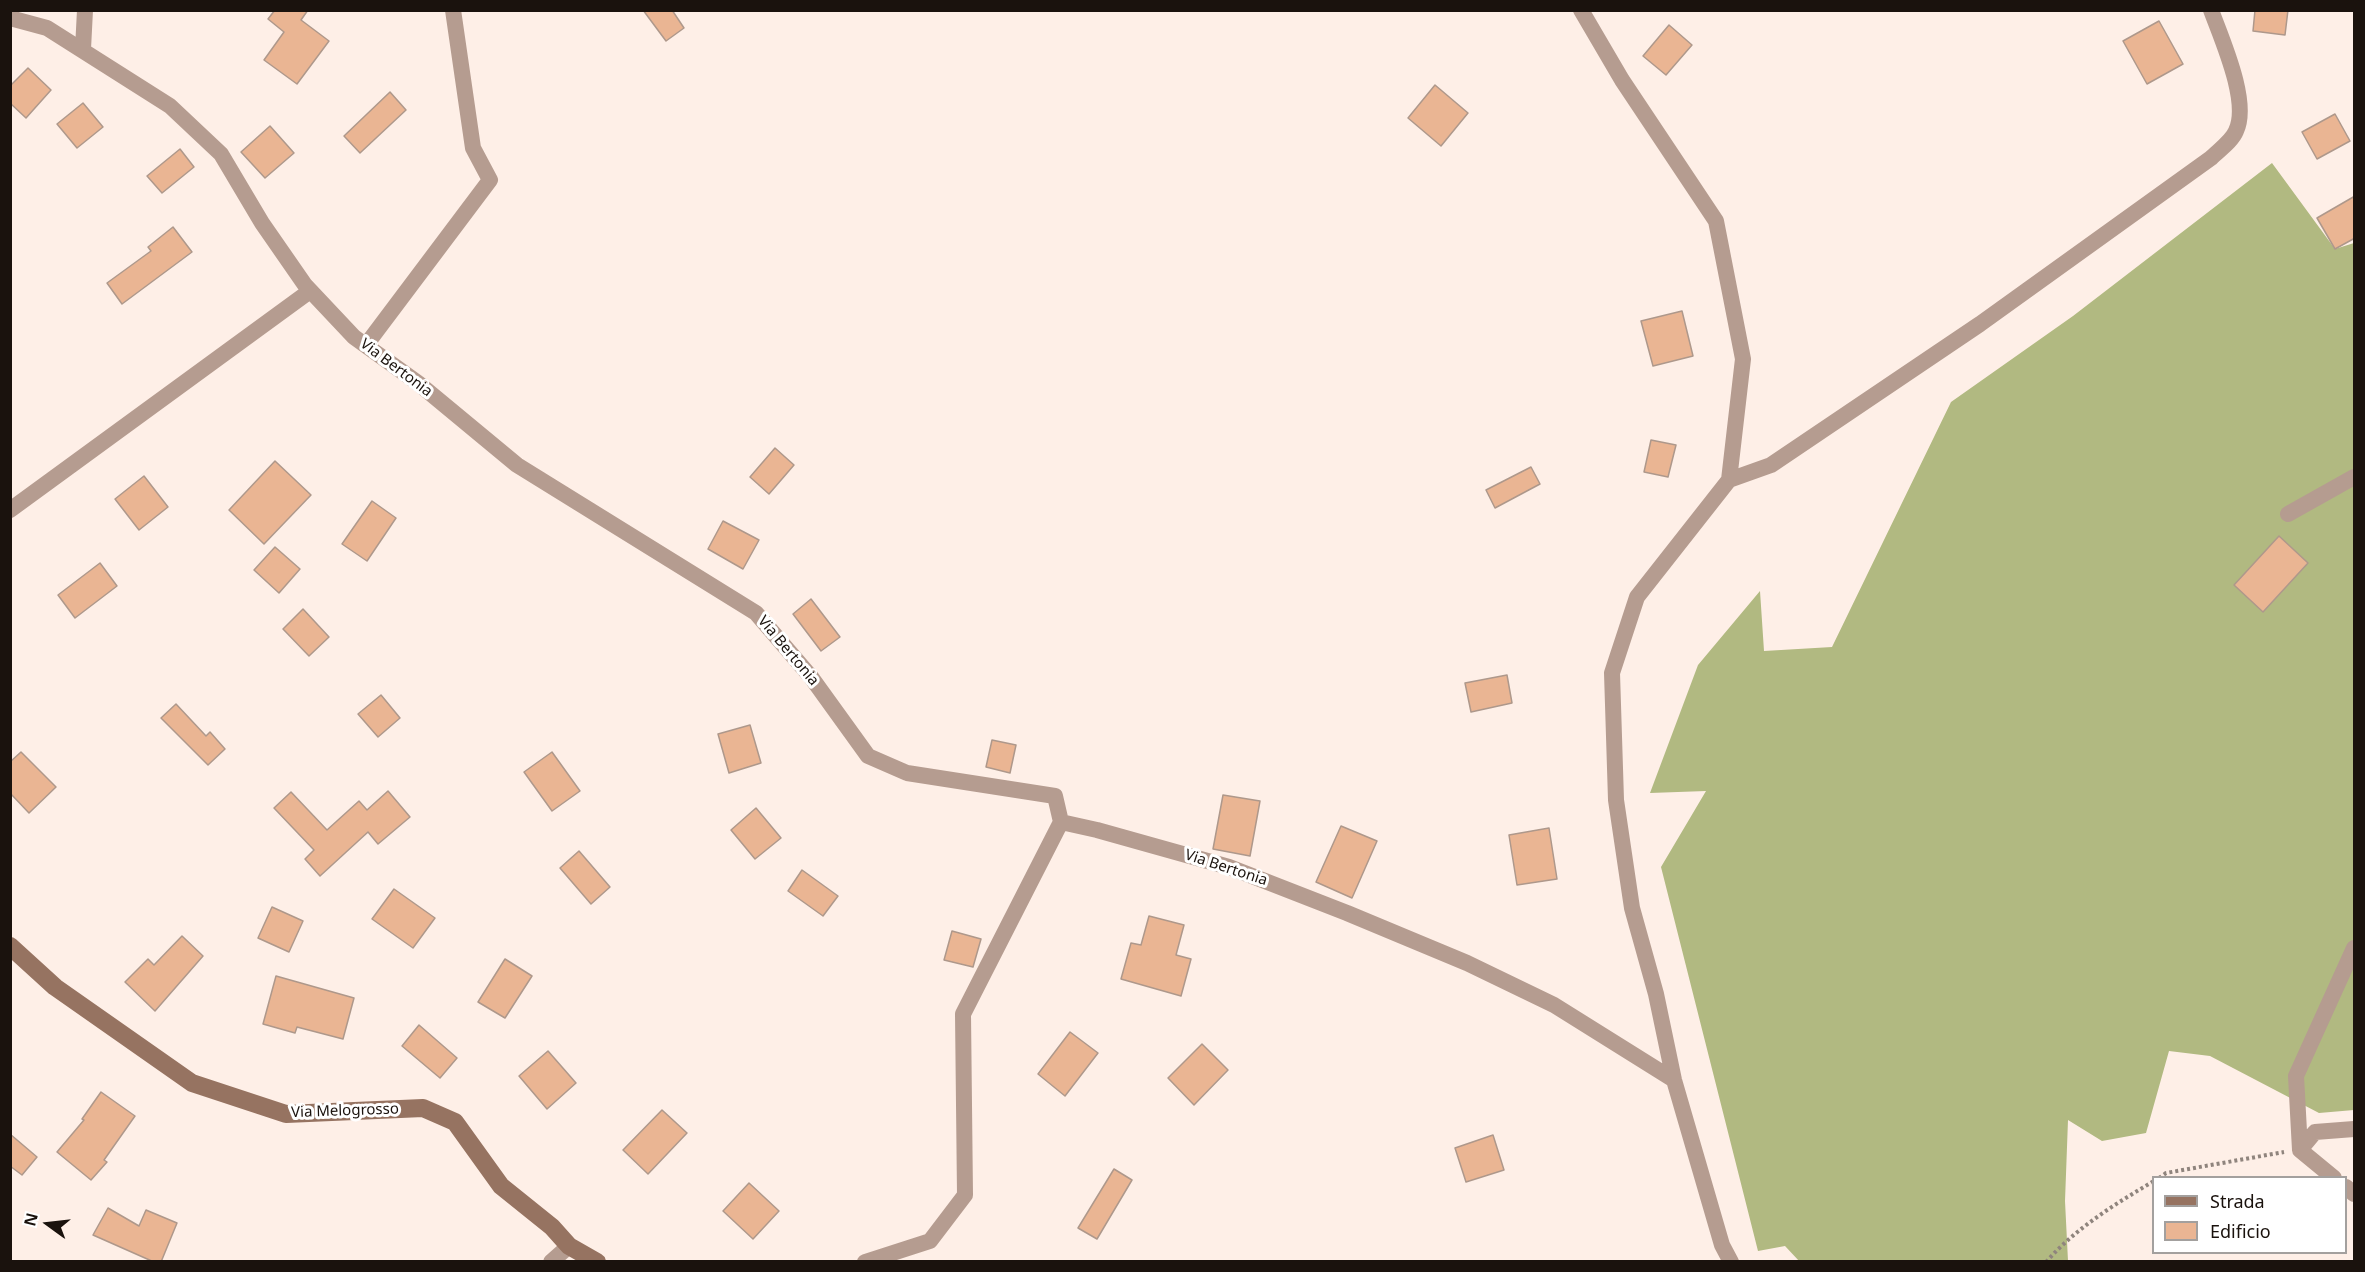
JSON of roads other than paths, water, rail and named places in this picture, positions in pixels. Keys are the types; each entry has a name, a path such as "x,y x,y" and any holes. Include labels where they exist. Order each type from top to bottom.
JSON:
{"street":[{"path":"83,49 85,10"},
{"path":"366,345 490,180 473,148 453,10"},
{"path":"1581,10 1622,80 1716,221 1743,360 1730,480"},
{"path":"1731,1262 1722,1245 1674,1080 1656,994 1632,908 1616,800 1612,673 1637,597 1730,480 1771,465 1980,324 2211,158 2236,131 2241,104 2232,68 2211,10"},
{"name":"Via Bertonia","path":"10,18 47,28 170,106 221,154 262,223 310,291 354,336 418,383 517,465 756,613 811,677 868,756 908,773 1055,796 1061,822 1229,867 1358,917 1467,963 1554,1005 1674,1080"},
{"path":"10,510 310,291"},
{"path":"2288,514 2355,477"},
{"path":"865,1262 930,1241 965,1194 963,1014 1061,822"},
{"name":"Via Melogrosso","path":"10,946 55,987 192,1083 286,1114 423,1108 454,1122 501,1186 552,1227 568,1246 597,1262"},
{"path":"2332,1176 2300,1150 2296,1076 2355,948"},
{"path":"2300,1150 2315,1132 2355,1129"},
{"path":"551,1262 568,1246"}]}
